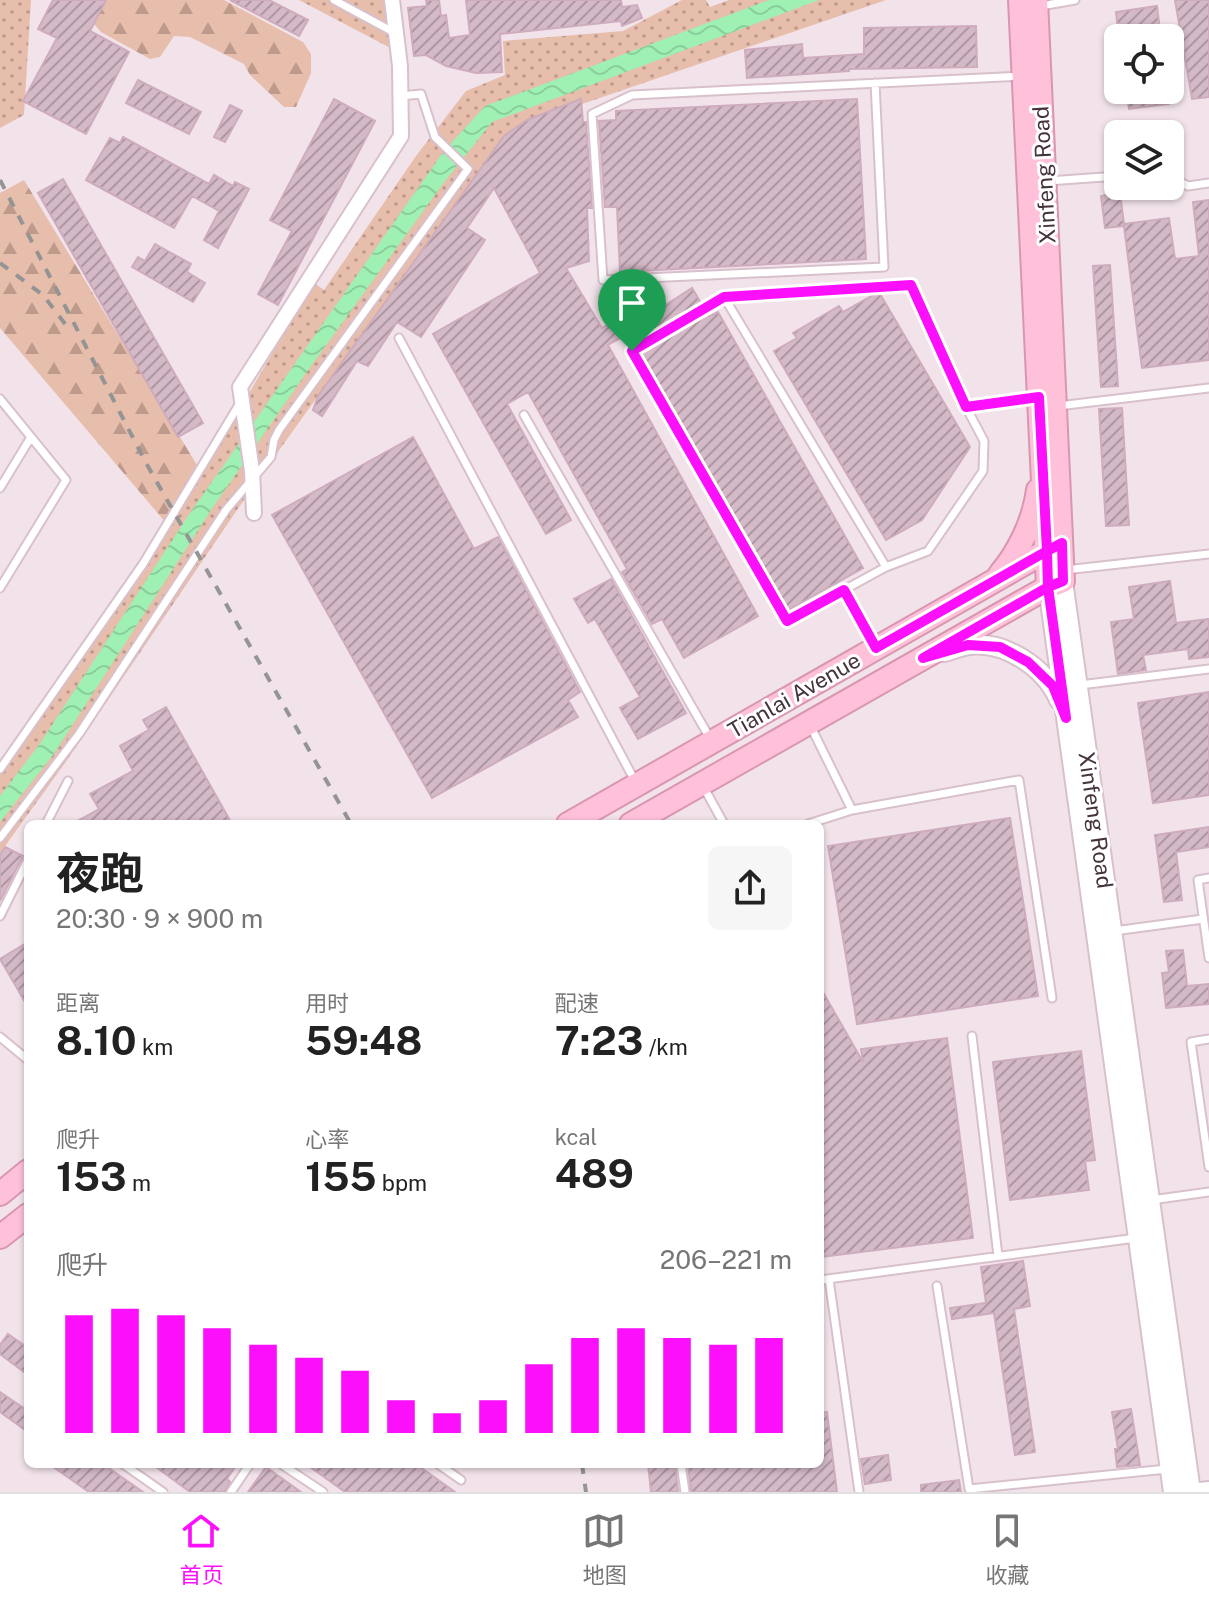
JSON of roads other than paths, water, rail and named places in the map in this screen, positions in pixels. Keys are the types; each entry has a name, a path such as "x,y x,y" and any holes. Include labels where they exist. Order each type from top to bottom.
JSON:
{"main road":[{"name":"Xinfeng Road","path":"1030,2 1024,76 1054,547"},
{"name":"Xinfeng Road","path":"1030,2 1045,182 1047,402 1042,457 1058,580"},
{"path":"994,581 1010,563 1036,506 1042,457"},
{"name":"Tianlai Avenue","path":"575,820 1054,547"},
{"name":"Tianlai Avenue","path":"638,820 1058,580"},
{"path":"0,1194 24,1174"},
{"path":"0,1237 24,1218"}],"street":[{"path":"254,513 240,387 401,136 400,66 392,0"},
{"name":"Xinfeng Road","path":"1058,580 1078,685 1191,1491"},
{"name":"Xinfeng Road","path":"1058,580 1066,718 1170,1468 1191,1491"},
{"path":"923,658 968,645 1000,647 1028,662 1053,686 1066,718"}],"lane":[{"path":"336,0 396,34"},
{"path":"1030,2 1075,0"},
{"path":"875,83 884,267 603,280 592,114 632,95 875,83 1024,76"},
{"path":"0,838 79,734 226,510 252,474 271,457 279,430 468,169 435,137 421,94 400,96"},
{"path":"1045,182 1104,177"},
{"path":"1184,184 1209,183"},
{"path":"911,285 966,407 984,441 983,471 928,551 886,567 787,621 632,351 724,297 911,285"},
{"path":"724,297 886,567"},
{"path":"399,338 637,785"},
{"path":"966,407 1209,388"},
{"path":"0,399 66,480 0,588"},
{"path":"0,769 143,564 241,401"},
{"path":"524,415 712,742"},
{"path":"0,488 31,437"},
{"path":"1058,580 1209,554"},
{"path":"844,590 876,648"},
{"path":"1078,685 1209,669"},
{"path":"809,723 852,810"},
{"path":"821,820 852,810 1019,780 1052,998"},
{"path":"48,820 68,781"},
{"path":"702,784 722,820"},
{"path":"0,916 24,868"},
{"path":"1209,878 1198,880 1209,958"},
{"path":"1112,931 1203,919"},
{"path":"972,1036 998,1256"},
{"path":"0,1037 24,1057"},
{"path":"1209,1039 1191,1042 1209,1167"},
{"path":"1149,1200 1209,1192"},
{"path":"859,1492 824,1279 1138,1238"},
{"path":"937,1286 969,1489 1170,1468"},
{"path":"129,1468 163,1492"},
{"path":"231,1492 247,1468"},
{"path":"287,1468 323,1492"},
{"path":"444,1468 461,1480"},
{"path":"682,1468 685,1492"}],"water":[{"path":"769,0 819,0 492,122 445,181 311,366 213,507 53,755 0,822 0,796 39,745 188,516 444,151 485,106"}],"railway":[{"path":"0,180 146,463 349,820"},
{"path":"0,263 43,295 69,329"},
{"path":"583,1468 586,1492"}]}
